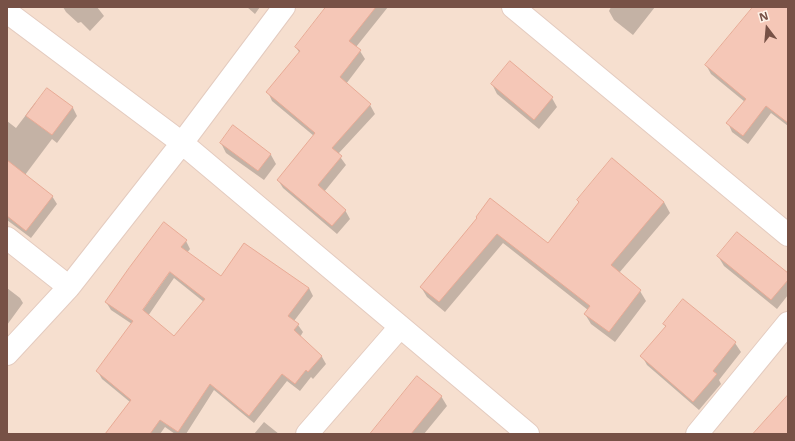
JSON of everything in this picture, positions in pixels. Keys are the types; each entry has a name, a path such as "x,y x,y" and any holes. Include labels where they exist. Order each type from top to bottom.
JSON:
{"street":[{"path":"7,354 69,287 182,144 284,7"},
{"path":"513,7 788,235"},
{"path":"7,12 182,144 528,434"},
{"path":"7,238 69,287"},
{"path":"697,434 788,323"},
{"path":"307,434 400,327"}],"shaded area":[{"path":"7,7 788,7 788,434 7,434"}],"building":[{"path":"326,7 376,7 349,41 361,50 340,77 371,104 332,148 342,156 318,185 346,210 332,226 277,180 315,133 266,92 300,51 295,47"},
{"path":"753,7 788,7 788,123 766,106 743,136 726,123 746,99 705,65"},
{"path":"510,61 553,97 534,120 491,84"},
{"path":"47,88 73,107 52,135 26,116"},
{"path":"233,125 271,154 258,171 220,143"},
{"path":"612,158 664,202 611,265 641,290 609,332 584,314 590,306 497,234 439,302 420,287 477,218 476,217 490,198 548,243 579,202 577,200"},
{"path":"7,160 53,196 26,231 7,216"},
{"path":"164,222 187,240 181,247 221,276 244,243 309,288 288,316 299,324 294,330 322,356 308,372 306,370 295,384 282,374 249,416 210,384 178,432 160,420 150,434 105,434 131,400 96,371 133,321 105,302","holes":["170,272 205,299 174,336 143,310"]},
{"path":"737,232 788,273 788,280 771,300 717,256"},
{"path":"683,299 736,342 713,371 717,374 693,402 640,356 666,326 663,324"},
{"path":"417,376 442,396 411,434 370,434"},
{"path":"788,395 788,434 753,434"}]}
